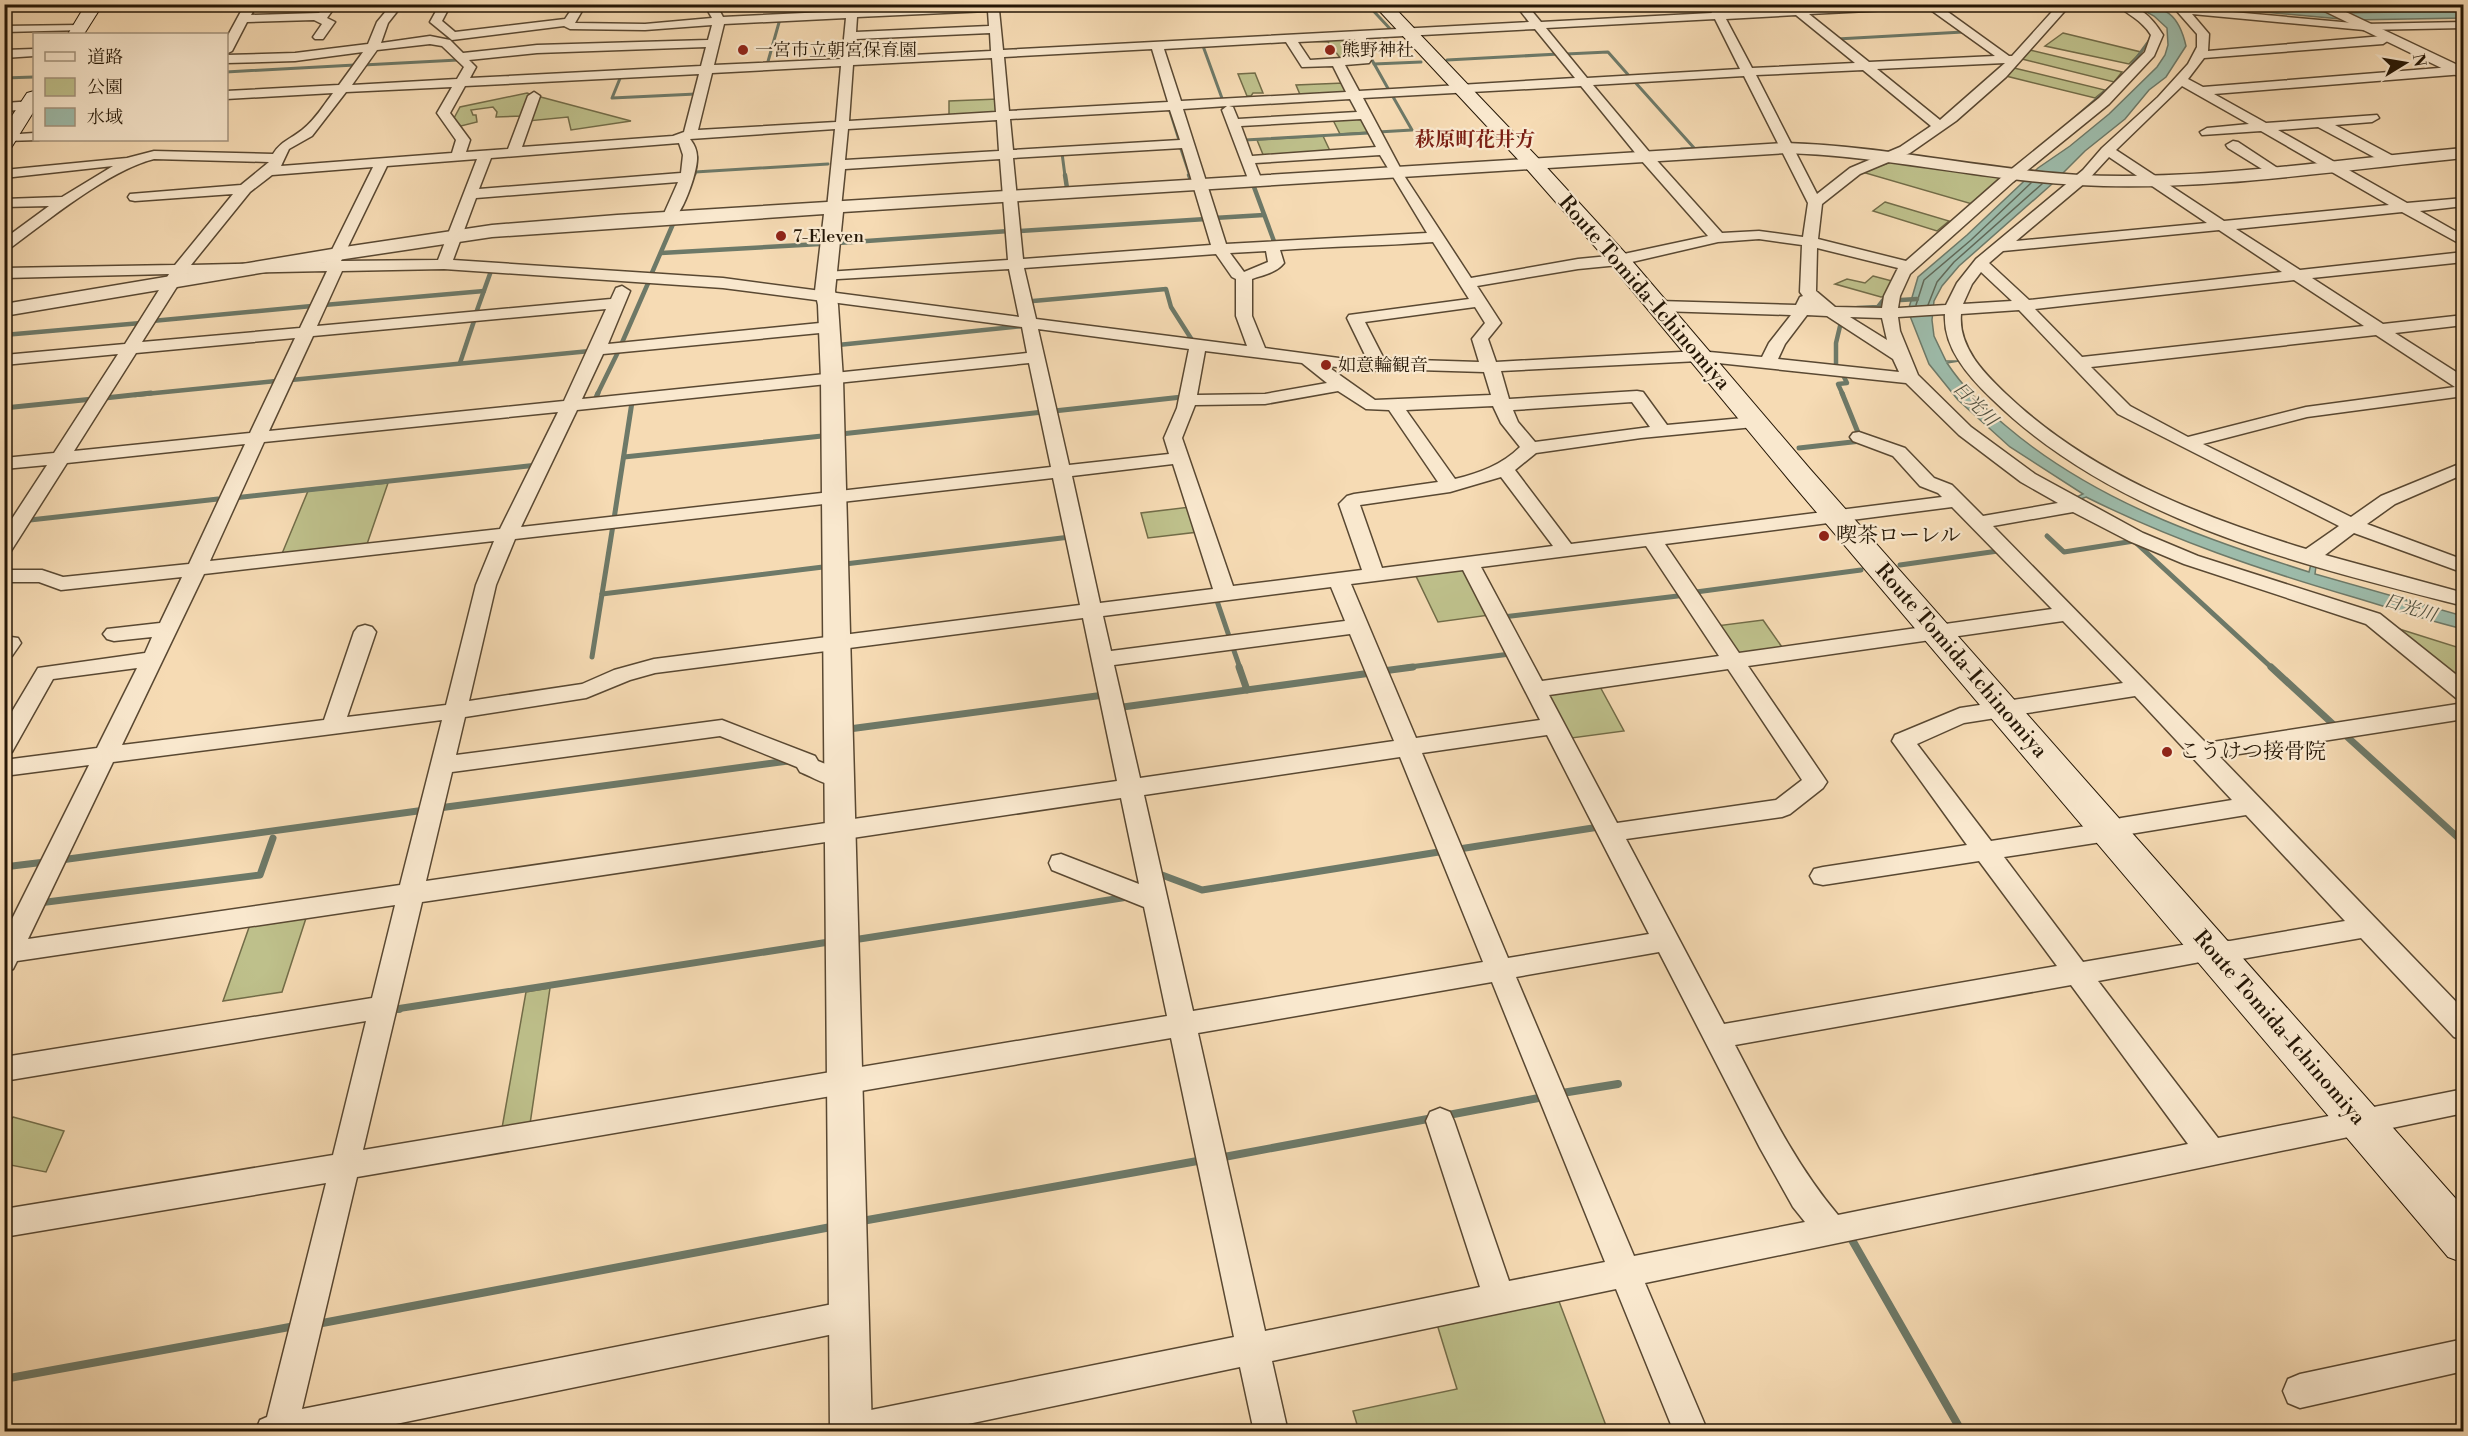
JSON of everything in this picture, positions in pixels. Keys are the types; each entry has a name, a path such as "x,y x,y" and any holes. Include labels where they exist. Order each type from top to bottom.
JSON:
{"main road":[{"path":"78,31 95,4"},
{"name":"Route Tomida-Ichinomiya","path":"1380,4 1532,164 1619,260 1754,422 2463,1242"},
{"path":"6,141 33,102"}],"street":[{"path":"4,6 46,4"},
{"path":"228,47 250,4"},
{"path":"320,37 329,22 320,20 332,4"},
{"path":"4,547 195,248 245,189 276,162 288,144 307,133 318,122 373,47 377,31 398,4"},
{"path":"447,4 436,22 452,36"},
{"path":"228,59 295,57 569,22 581,4"},
{"path":"709,5 716,4"},
{"path":"1520,4 1646,157 1718,238"},
{"path":"1630,4 1645,20"},
{"path":"456,54 537,50 706,70 1645,20 1716,10 1943,4"},
{"path":"2121,4 2152,26 2157,35 2150,53 2104,101 1907,266 1898,280 1892,313 1899,355 1911,378 1965,431 1995,455 2076,506 2127,533 2191,560 2373,619 2463,693"},
{"path":"2276,4 2463,7"},
{"path":"669,218 686,177 691,156 686,135 714,43 718,21 716,12 709,5"},
{"path":"569,22 570,26 645,27 853,9 1039,5"},
{"path":"1930,5 2010,59"},
{"path":"1815,203 1855,171 1895,155 1940,126 1978,96 2062,5"},
{"path":"993,6 1016,264 1271,1431"},
{"path":"2320,6 2461,72"},
{"path":"1795,8 1940,126"},
{"path":"853,9 826,287 832,379 850,1431 2463,1101"},
{"path":"2463,25 2364,27 2181,9 2204,33 2204,47 2181,80 2138,125 2079,180 1981,264 1965,281 1951,311 1958,345 1970,366 2006,405 2044,436 2106,476 2190,515 2269,545 2463,600"},
{"path":"1716,10 1815,203 1810,242 1808,292 1803,310 1777,343 1768,362"},
{"path":"244,19 322,16"},
{"path":"4,29 78,31"},
{"path":"851,36 995,29"},
{"path":"456,54 464,47 468,34"},
{"path":"1290,39 1306,64 1365,60 1360,35"},
{"path":"2200,55 2390,39"},
{"path":"435,40 446,43 470,67 443,113 463,140 458,157"},
{"path":"228,95 460,83 623,60 714,43"},
{"path":"1156,46 1220,249 1237,274 1244,277 1272,267 1276,263 1272,246"},
{"path":"4,54 33,53"},
{"path":"2200,55 2218,66"},
{"path":"267,171 654,142 686,135 841,125 1003,115 1112,114 1175,106 1354,95 2010,59"},
{"path":"1337,62 1395,173 1493,324 1480,339 1510,423 1530,448"},
{"path":"2201,92 2461,72"},
{"path":"2181,80 2463,242"},
{"path":"514,153 534,96"},
{"path":"4,107 33,102"},
{"path":"1225,103 1255,182"},
{"path":"1233,123 1365,115"},
{"path":"2207,132 2372,118"},
{"path":"2319,122 2390,160"},
{"path":"6,141 33,137"},
{"path":"154,155 163,141"},
{"path":"838,165 1006,154 1118,143 1186,144"},
{"path":"2233,145 2276,171"},
{"path":"4,310 178,275 336,260 492,231 669,218 1786,148 1835,149 1895,155 2013,175 2153,182 2463,153"},
{"path":"1246,159 1384,151"},
{"path":"2108,151 2463,385"},
{"path":"4,174 133,160 154,155 277,158"},
{"path":"444,264 485,155"},
{"path":"4,246 65,201 133,160"},
{"path":"6,956 153,659 335,270 336,260 382,163"},
{"path":"470,194 686,177"},
{"path":"91,186 143,185 135,197 245,189"},
{"path":"4,203 65,201"},
{"path":"2000,247 2463,202"},
{"path":"1467,283 1578,264 1619,260 1718,238 1759,235 1810,242 1907,266"},
{"path":"826,287 1016,264 1339,241 1380,242 1436,237"},
{"path":"1659,306 1833,313 1951,311 2463,257"},
{"path":"336,260 444,264 723,283 826,287 1029,324 1308,360 1379,366 1489,367 1699,356 1911,378"},
{"path":"4,262 17,269 32,272"},
{"path":"1981,264 2024,302 2023,305 2124,410 2353,526 2463,567"},
{"path":"4,273 178,275"},
{"path":"630,277 496,557 486,585 384,1007 278,1430 848,1316"},
{"path":"1244,277 1244,316 1258,353"},
{"path":"1808,292 1833,313 1899,355"},
{"path":"1379,366 1355,318 1480,302"},
{"path":"4,360 617,303"},
{"path":"2078,363 2463,320"},
{"path":"597,350 830,327"},
{"path":"1198,346 1186,408 1173,438 1225,593"},
{"path":"4,464 1036,357"},
{"path":"1308,360 1372,405 1501,403 1637,396 1662,431"},
{"path":"1188,400 1265,399 1342,385"},
{"path":"2187,443 2306,412 2463,391"},
{"path":"1394,405 1450,486"},
{"path":"1530,448 1754,422"},
{"path":"1859,437 1899,452 1927,482 1942,486 2140,688 2463,1029"},
{"path":"1374,574 1349,504 1362,498 1450,486 1486,476 1526,455 1530,448"},
{"path":"4,576 42,576 61,584 1179,458"},
{"path":"2310,556 2388,501 2463,467"},
{"path":"1504,468 1566,550"},
{"path":"4,768 455,711 586,691 621,675 654,666 1957,501"},
{"path":"1978,523 2076,506"},
{"path":"1608,832 1782,808 1815,783 1652,540"},
{"path":"1469,563 1608,832 1716,1037 1804,1197 1821,1233"},
{"path":"1338,578 1691,1431"},
{"path":"1536,689 2066,614"},
{"path":"1103,659 1358,626"},
{"path":"114,634 167,628"},
{"path":"333,726 365,632"},
{"path":"4,643 10,643 4,651"},
{"path":"4,746 46,673 153,659"},
{"path":"2140,688 1960,716 1903,741 2212,1154"},
{"path":"2200,752 2463,711"},
{"path":"6,956 411,892 1410,749 1554,726"},
{"path":"442,765 722,728 807,762 808,766 840,772"},
{"path":"1823,876 2108,832 2121,827 2251,805"},
{"path":"1061,863 1155,901"},
{"path":"1716,1037 2211,950 2230,951 2366,927"},
{"path":"4,1223 844,1083 1666,941"},
{"path":"4,1069 384,1007"},
{"path":"1440,1121 1499,1297"},
{"path":"2300,1391 2463,1354"}],"green space":[{"path":"2063,33 2141,52 2129,64 2045,46"},
{"path":"1356,38 1360,58 1341,59 1328,42 1304,41"},
{"path":"2030,50 2122,72 2114,82 2022,59"},
{"path":"2014,68 2105,90 2095,98 2006,76"},
{"path":"1255,73 1263,93 1253,93 1247,96 1238,74"},
{"path":"1344,83 1350,94 1301,97 1296,85"},
{"path":"527,93 532,95 523,116 496,117 497,112 493,107 471,110 473,115 476,115 477,122 461,126 453,120 460,107"},
{"path":"537,96 631,121 571,130 568,117 528,121"},
{"path":"998,99 999,114 949,117 949,101"},
{"path":"1361,117 1370,132 1340,134 1332,118"},
{"path":"1323,136 1331,153 1264,157 1257,140"},
{"path":"1897,160 2004,178 1972,204 1862,172"},
{"path":"1885,202 1949,221 1937,231 1873,211"},
{"path":"1873,276 1892,281 1887,296 1881,297 1835,284 1847,279 1865,283"},
{"path":"388,483 366,547 281,556 308,491"},
{"path":"1190,507 1198,532 1148,538 1141,513"},
{"path":"1464,568 1490,615 1438,622 1415,574"},
{"path":"1763,620 1784,650 1744,655 1732,647 1716,626"},
{"path":"2393,627 2463,649 2463,687"},
{"path":"1598,683 1624,731 1564,739 1540,691"},
{"path":"308,912 282,992 223,1001 252,919"},
{"path":"550,988 530,1124 502,1128 526,992"},
{"path":"13,1117 64,1131 46,1172 5,1164 5,1128"},
{"path":"1557,1296 1608,1431 1359,1431 1353,1411 1457,1389 1436,1321"}],"water":[{"name":"日光川","path":"2134,5 2155,7 2169,14 2175,19 2186,46 2166,77 2149,90 2125,119 2085,151 2052,184 1959,266 1942,286 1934,301 1932,320 1934,336 1946,361 1959,361 1947,363 1974,397 2006,426 2040,452 2112,496 2228,545 2309,572 2311,564 2316,566 2315,574 2463,616 2463,629 2251,565 2151,527 2086,497 2073,502 2070,500 2083,494 2010,447 1958,400 1929,364 1908,311 1918,277 1967,235 2038,168 2070,146 2109,114 2157,67 2168,45 2167,28 2154,16"},
{"path":"2186,5 2232,5 2338,13 2463,11 2463,18 2352,20"}],"waterway":[{"path":"1367,4 1393,32"},
{"path":"767,65 780,19 785,19"},
{"path":"1837,39 1963,32"},
{"path":"1366,37 1374,64"},
{"path":"2068,124 2124,75 2149,41"},
{"path":"1203,46 1223,101"},
{"path":"1566,54 1608,52 1631,78"},
{"path":"1447,60 1559,54"},
{"path":"361,67 363,65 458,60"},
{"path":"1374,64 1421,62"},
{"path":"1374,64 1390,92"},
{"path":"228,72 355,65"},
{"path":"616,77 621,76 612,98 696,94"},
{"path":"4,78 33,77"},
{"path":"1634,81 1695,148"},
{"path":"1378,132 1412,130 1392,95"},
{"path":"1169,108 1180,143"},
{"path":"1245,140 1369,133"},
{"path":"1180,146 1190,176"},
{"path":"1681,149 1695,148"},
{"path":"1695,148 1707,148"},
{"path":"695,149 697,157 695,172"},
{"path":"1062,153 1065,176"},
{"path":"695,172 828,164"},
{"path":"1065,175 1067,188"},
{"path":"1189,175 1191,180"},
{"path":"1254,187 1275,244"},
{"path":"1214,218 1264,215"},
{"path":"1020,231 1206,219"},
{"path":"651,275 673,224"},
{"path":"838,243 1009,231 1009,233"},
{"path":"661,253 820,244"},
{"path":"484,291 491,271"},
{"path":"621,345 649,281"},
{"path":"1033,301 1166,289 1171,307 1192,340"},
{"path":"324,305 484,291"},
{"path":"476,313 484,291"},
{"path":"1857,308 1878,307 1885,298"},
{"path":"1901,300 1917,299"},
{"path":"152,321 312,306"},
{"path":"460,363 475,318"},
{"path":"1836,365 1836,343 1841,322"},
{"path":"4,335 141,323"},
{"path":"838,345 1023,326"},
{"path":"289,384 291,380 590,351 589,354"},
{"path":"597,395 618,352"},
{"path":"1843,375 1847,383 1838,384 1843,395"},
{"path":"135,395 276,381"},
{"path":"105,398 151,393"},
{"path":"598,393 595,400 598,400"},
{"path":"1842,393 1859,435 1863,436"},
{"path":"1054,411 1182,397"},
{"path":"4,408 93,399"},
{"path":"614,519 632,402"},
{"path":"841,434 1043,412"},
{"path":"624,457 822,436"},
{"path":"1799,448 1861,441"},
{"path":"234,498 537,465"},
{"path":"30,520 218,499"},
{"path":"602,594 613,525"},
{"path":"2047,536 2064,552 2134,541 2272,668"},
{"path":"845,564 1070,537"},
{"path":"1900,565 1998,551"},
{"path":"602,594 823,567"},
{"path":"1696,592 1861,570"},
{"path":"592,657 602,594"},
{"path":"1503,617 1686,595"},
{"path":"1216,598 1230,639"},
{"path":"1232,645 1240,668"},
{"path":"1402,668 1510,654 1508,651"},
{"path":"1239,667 1247,690"},
{"path":"1383,671 1413,667"},
{"path":"2271,667 2335,726"},
{"path":"1247,690 1371,673"},
{"path":"1123,707 1247,690"},
{"path":"849,729 1104,695"},
{"path":"2343,733 2464,843"},
{"path":"439,808 788,761"},
{"path":"61,860 425,810"},
{"path":"1459,849 1599,827"},
{"path":"39,903 260,875 273,838"},
{"path":"1162,875 1202,890 1445,851"},
{"path":"4,867 45,862"},
{"path":"853,940 1128,897"},
{"path":"399,1009 396,1009 829,942"},
{"path":"1562,1093 1618,1084"},
{"path":"1443,1116 1544,1097"},
{"path":"1224,1157 1433,1118"},
{"path":"862,1221 1203,1160"},
{"path":"317,1324 831,1227"},
{"path":"1848,1233 1962,1432"},
{"path":"4,1379 295,1326"}],"place":[{"name":"一宮市立朝宮保育園","path":"743,50"},
{"name":"熊野神社","path":"1330,50"},
{"name":"7-Eleven","path":"781,236"},
{"name":"如意輪観音","path":"1326,365"},
{"name":"喫茶ローレル","path":"1824,536"},
{"name":"こうけつ接骨院","path":"2167,752"}],"district":[{"name":"萩原町花井方","path":"1475,140"}]}
